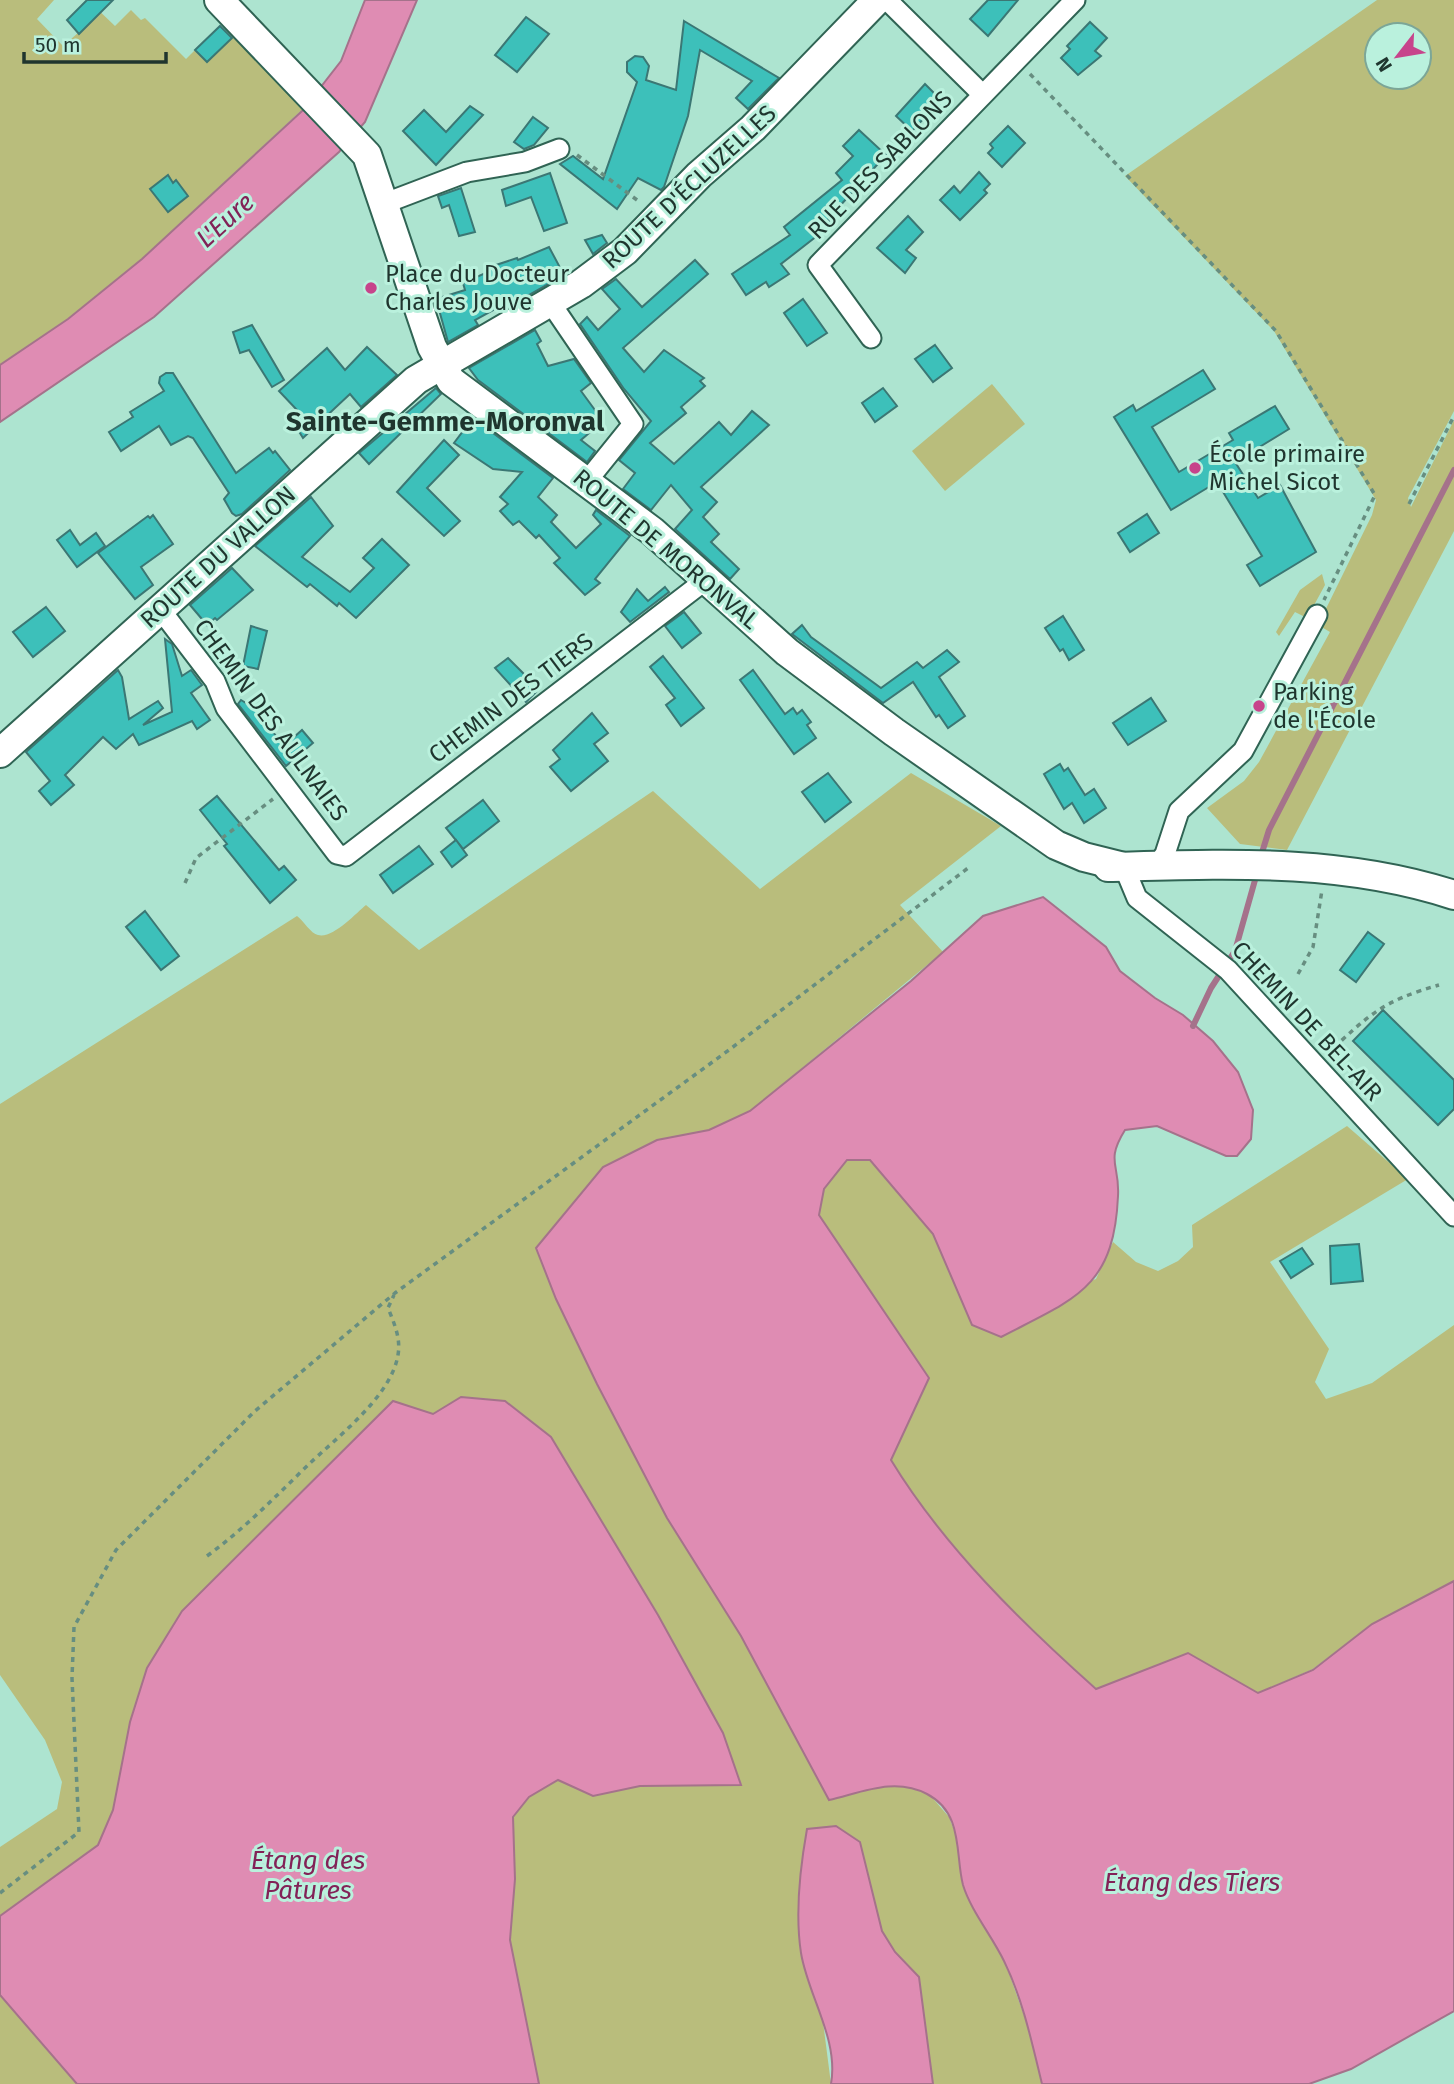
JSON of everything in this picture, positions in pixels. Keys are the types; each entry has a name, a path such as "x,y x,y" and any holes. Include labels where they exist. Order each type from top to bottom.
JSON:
{"street":[{"path":"219,0 363,150 371,164 440,365"},
{"name":"ROUTE D'ÉCLUZELLES","path":"440,365 594,275 625,251 699,175 810,71 877,0"},
{"name":"RUE DES SABLONS","path":"887,0 982,94"},
{"name":"RUE DES SABLONS","path":"871,338 818,265 1075,0"},
{"path":"383,204 467,173 525,162 559,149"},
{"path":"550,302 633,424 587,481"},
{"name":"ROUTE DE MORONVAL","path":"440,365 456,386 652,531 787,652 894,732 998,820 1046,852 1084,865 1124,867 1259,864 1325,869 1416,882 1454,895"},
{"name":"ROUTE DU VALLON","path":"0,753 405,389 440,365"},
{"name":"CHEMIN DES TIERS","path":"345,856 707,579"},
{"name":"CHEMIN DES AULNAIES","path":"160,609 215,681 226,708 287,791 337,854 345,856"},
{"path":"1157,865 1165,854 1179,811 1244,751 1317,615"},
{"name":"CHEMIN DE BEL-AIR","path":"1124,867 1137,898 1223,965 1454,1216"}],"path":[{"path":"1016,60 1276,331 1375,495 1317,615"},
{"path":"559,149 573,152 641,203"},
{"path":"1409,503 1454,416"},
{"path":"185,883 196,858 287,791"},
{"path":"0,1893 79,1832 72,1678 74,1627 116,1550 255,1411 395,1293 729,1050 968,868"},
{"path":"1298,974 1317,932 1325,869"},
{"path":"1316,1065 1375,1010 1406,994 1439,985"},
{"path":"207,1556 270,1505 372,1402 390,1376 398,1357 399,1342 388,1308 395,1293"}],"green space":[{"path":"0,0 54,0 37,19 63,46 94,19 92,4 115,26 131,10 141,20 145,18 186,59 195,50 207,62 236,34 306,106 142,259 68,319 0,365"},
{"path":"1377,0 1454,0 1454,411 1408,498 1411,507 1454,420 1454,531 1287,850 1240,844 1207,808 1244,781 1259,762 1330,632 1318,625 1372,515 1376,500 1274,331 1125,176"},
{"path":"992,384 1025,424 945,491 912,451"},
{"path":"1322,574 1325,585 1307,618 1295,612 1279,636 1276,632 1300,590"},
{"path":"911,773 1001,826 900,905 943,952 750,1111 709,1130 657,1140 556,1299 667,1518 741,1636 794,1733 930,1795 949,1817 959,1843 963,1885 1005,1962 1026,2021 1042,2084 933,2084 919,1977 894,1952 882,1931 860,1842 801,1953 823,2022 831,2084 539,2084 510,1940 515,1879 513,1817 529,1797 558,1780 593,1796 640,1786 741,1784 723,1733 658,1615 551,1437 505,1401 461,1397 433,1414 130,1722 113,1810 98,1845 0,1916 0,1847 57,1809 62,1782 45,1740 0,1675 0,1104 297,916 313,932 324,935 337,929 366,905 419,950 653,791 760,889"},
{"path":"1347,1126 1408,1179 1270,1262 1329,1349 1315,1382 1326,1399 1372,1383 1454,1325 1454,1581 1372,1624 1313,1669 1258,1693 1188,1653 1097,1689 985,1582 935,1523 891,1460 929,1378 818,1215 824,1189 847,1160 870,1160 933,1234 972,1324 1096,1279 1113,1242 1136,1262 1158,1271 1178,1261 1193,1247 1192,1225"},
{"path":"0,1995 74,2078 77,2084 0,2084"}],"water":[{"name":"L'Eure","path":"365,0 417,0 365,122 339,152 154,317 0,422 0,365 68,319 142,259 302,111 341,61"},
{"name":"Étang des Tiers","path":"1043,897 1106,947 1120,971 1183,1015 1213,1041 1238,1072 1253,1110 1251,1139 1237,1156 1226,1156 1157,1126 1125,1130 1115,1157 1118,1196 1115,1227 1108,1252 1098,1271 1085,1287 1069,1300 1001,1337 972,1325 933,1234 870,1160 847,1160 824,1189 819,1215 929,1378 891,1460 959,1553 1012,1610 1096,1689 1188,1653 1258,1693 1313,1670 1372,1624 1454,1581 1454,2011 1351,2069 1309,2084 1042,2084 1017,1991 963,1885 956,1835 947,1812 927,1794 903,1787 867,1790 829,1800 741,1636 667,1518 597,1384 556,1299 536,1248 603,1167 657,1140 709,1130 750,1111 911,981 983,916"},
{"name":"Étang des Pâtures","path":"461,1397 505,1401 551,1437 658,1615 723,1733 741,1785 640,1786 593,1796 558,1780 529,1797 513,1817 515,1879 510,1940 539,2084 77,2084 0,1995 0,1916 98,1845 113,1810 130,1722 147,1668 182,1611 393,1401 433,1414"},
{"path":"836,1826 860,1842 882,1931 895,1952 919,1977 933,2084 831,2084 831,2051 801,1953 798,1907 807,1829"}],"building":[{"path":"87,0 113,0 79,34 67,20"},
{"path":"988,0 1018,0 988,36 970,19"},
{"path":"526,17 549,34 517,72 495,55"},
{"path":"684,21 779,78 748,109 736,98 752,81 700,50 688,116 664,187 661,190 638,178 617,209 560,164 573,156 603,179 637,82 627,72 627,62 635,56 643,57 649,66 646,80 676,90"},
{"path":"1090,22 1107,38 1095,51 1101,56 1078,75 1061,58 1070,49 1067,46"},
{"path":"220,26 232,38 207,62 195,50"},
{"path":"925,84 941,100 912,131 896,116"},
{"path":"470,106 483,115 436,165 403,131 424,110 446,132"},
{"path":"533,117 548,128 534,145 524,149 514,142"},
{"path":"1008,126 1025,143 1002,167 988,153 993,148 990,144"},
{"path":"859,130 886,155 828,219 831,225 781,264 789,274 769,287 766,282 746,295 732,274 790,235 784,227 842,180 836,173 853,156 843,146"},
{"path":"979,172 990,184 984,190 987,193 960,220 940,200 954,186 960,193"},
{"path":"550,173 567,223 544,231 531,197 506,206 502,190"},
{"path":"168,175 173,183 176,180 188,196 168,212 150,189"},
{"path":"461,188 475,232 459,236 449,205 442,208 438,196"},
{"path":"908,216 923,232 906,250 916,258 905,273 877,248"},
{"path":"602,235 607,243 593,254 585,240"},
{"path":"549,247 564,275 506,308 504,304 475,320 478,325 448,342 436,299 465,290 463,283 488,272 487,268 517,258 518,260"},
{"path":"695,260 708,274 623,348 644,372 664,350 704,378 700,381 705,386 681,407 686,413 650,443 674,464 719,422 731,435 752,411 769,425 701,487 717,502 703,517 719,534 711,542 739,569 730,579 675,529 692,510 671,485 651,510 623,489 635,473 619,460 651,421 624,389 580,324 587,317 598,330 620,309 602,289 616,279 642,307"},
{"path":"803,299 827,333 807,346 784,313"},
{"path":"252,325 284,380 272,387 249,350 240,353 233,332"},
{"path":"535,330 541,341 537,344 548,366 574,359 591,383 581,391 603,421 581,440 595,451 587,462 478,380 469,368"},
{"path":"935,345 952,368 933,382 915,359"},
{"path":"367,347 397,375 361,407 350,394 303,438 290,417 297,410 279,391 327,348 345,370"},
{"path":"1203,370 1215,389 1152,427 1179,472 1233,440 1229,433 1275,406 1289,429 1235,462 1258,498 1280,485 1316,552 1260,586 1247,565 1262,556 1217,482 1171,510 1114,417 1133,405 1136,411"},
{"path":"173,373 236,473 269,448 273,453 275,451 290,470 242,514 236,516 232,513 224,499 229,493 193,438 188,436 171,445 159,426 121,451 109,432 133,417 130,412 164,391 159,383 160,377"},
{"path":"436,388 441,394 369,464 359,453"},
{"path":"883,388 897,406 875,422 862,403"},
{"path":"473,418 553,478 538,497 557,515 551,522 576,548 601,524 593,515 596,510 630,536 595,579 600,583 585,595 554,563 560,558 539,535 536,538 519,521 513,525 500,511 508,504 500,497 522,472 493,469 454,443"},
{"path":"444,440 459,455 427,488 460,521 444,536 397,492"},
{"path":"311,497 333,526 302,557 350,592 374,568 363,558 382,539 409,565 356,618 310,584 307,587 255,546"},
{"path":"1147,514 1159,533 1130,552 1118,533"},
{"path":"153,515 173,544 141,567 153,585 135,599 98,553"},
{"path":"70,530 80,545 96,533 105,546 77,567 57,540"},
{"path":"232,568 253,590 207,625 190,605"},
{"path":"665,587 669,592 630,622 621,612 637,589 648,601"},
{"path":"46,607 65,631 33,657 13,632"},
{"path":"684,612 701,633 682,648 665,626"},
{"path":"1063,616 1084,650 1069,660 1045,628"},
{"path":"802,625 811,637 881,688 917,662 923,668 947,650 959,662 939,677 965,716 948,728 939,715 936,717 913,682 883,703 792,634"},
{"path":"251,626 267,631 258,669 243,666"},
{"path":"165,639 172,644 182,676 191,670 202,685 191,693 210,720 197,729 192,721 139,745 133,734 116,749 103,737 65,775 74,785 51,805 39,791 50,781 26,752 118,670 122,677 129,719 158,701 163,708 143,725 172,712"},
{"path":"663,656 704,708 681,726 666,705 675,698 650,667"},
{"path":"508,658 539,689 526,702 495,668"},
{"path":"753,670 785,714 793,708 797,714 802,710 811,722 807,725 816,738 794,754 740,680"},
{"path":"1151,698 1166,721 1128,745 1113,723"},
{"path":"241,700 254,708 284,746 302,730 313,743 286,766 238,704"},
{"path":"592,713 608,733 594,744 608,761 571,791 550,767 560,759 553,750"},
{"path":"1060,764 1064,771 1068,768 1085,795 1094,789 1106,808 1084,823 1072,803 1064,809 1044,774"},
{"path":"828,773 851,802 825,822 802,792"},
{"path":"217,796 279,870 284,866 296,880 270,903 224,846 227,844 200,810"},
{"path":"483,800 499,821 463,849 446,828"},
{"path":"456,840 467,855 452,867 441,852"},
{"path":"419,846 433,864 393,893 380,875"},
{"path":"145,911 179,956 161,970 126,927"},
{"path":"1368,932 1384,944 1356,982 1340,970"},
{"path":"1383,1010 1454,1080 1454,1109 1438,1125 1353,1041"},
{"path":"1359,1244 1363,1281 1331,1284 1330,1246"},
{"path":"1302,1248 1313,1264 1291,1278 1280,1261"}],"waterway":[{"path":"1260,859 1269,830 1454,470"},
{"path":"1193,1026 1211,988 1235,951 1257,873"}],"place":[{"name":"Place du Docteur Charles Jouve","path":"371,288"},
{"name":"École primaire Michel Sicot","path":"1195,468"},
{"name":"Parking de l'École","path":"1259,706"}],"district":[{"name":"Sainte-Gemme-Moronval","path":"445,421"}]}
